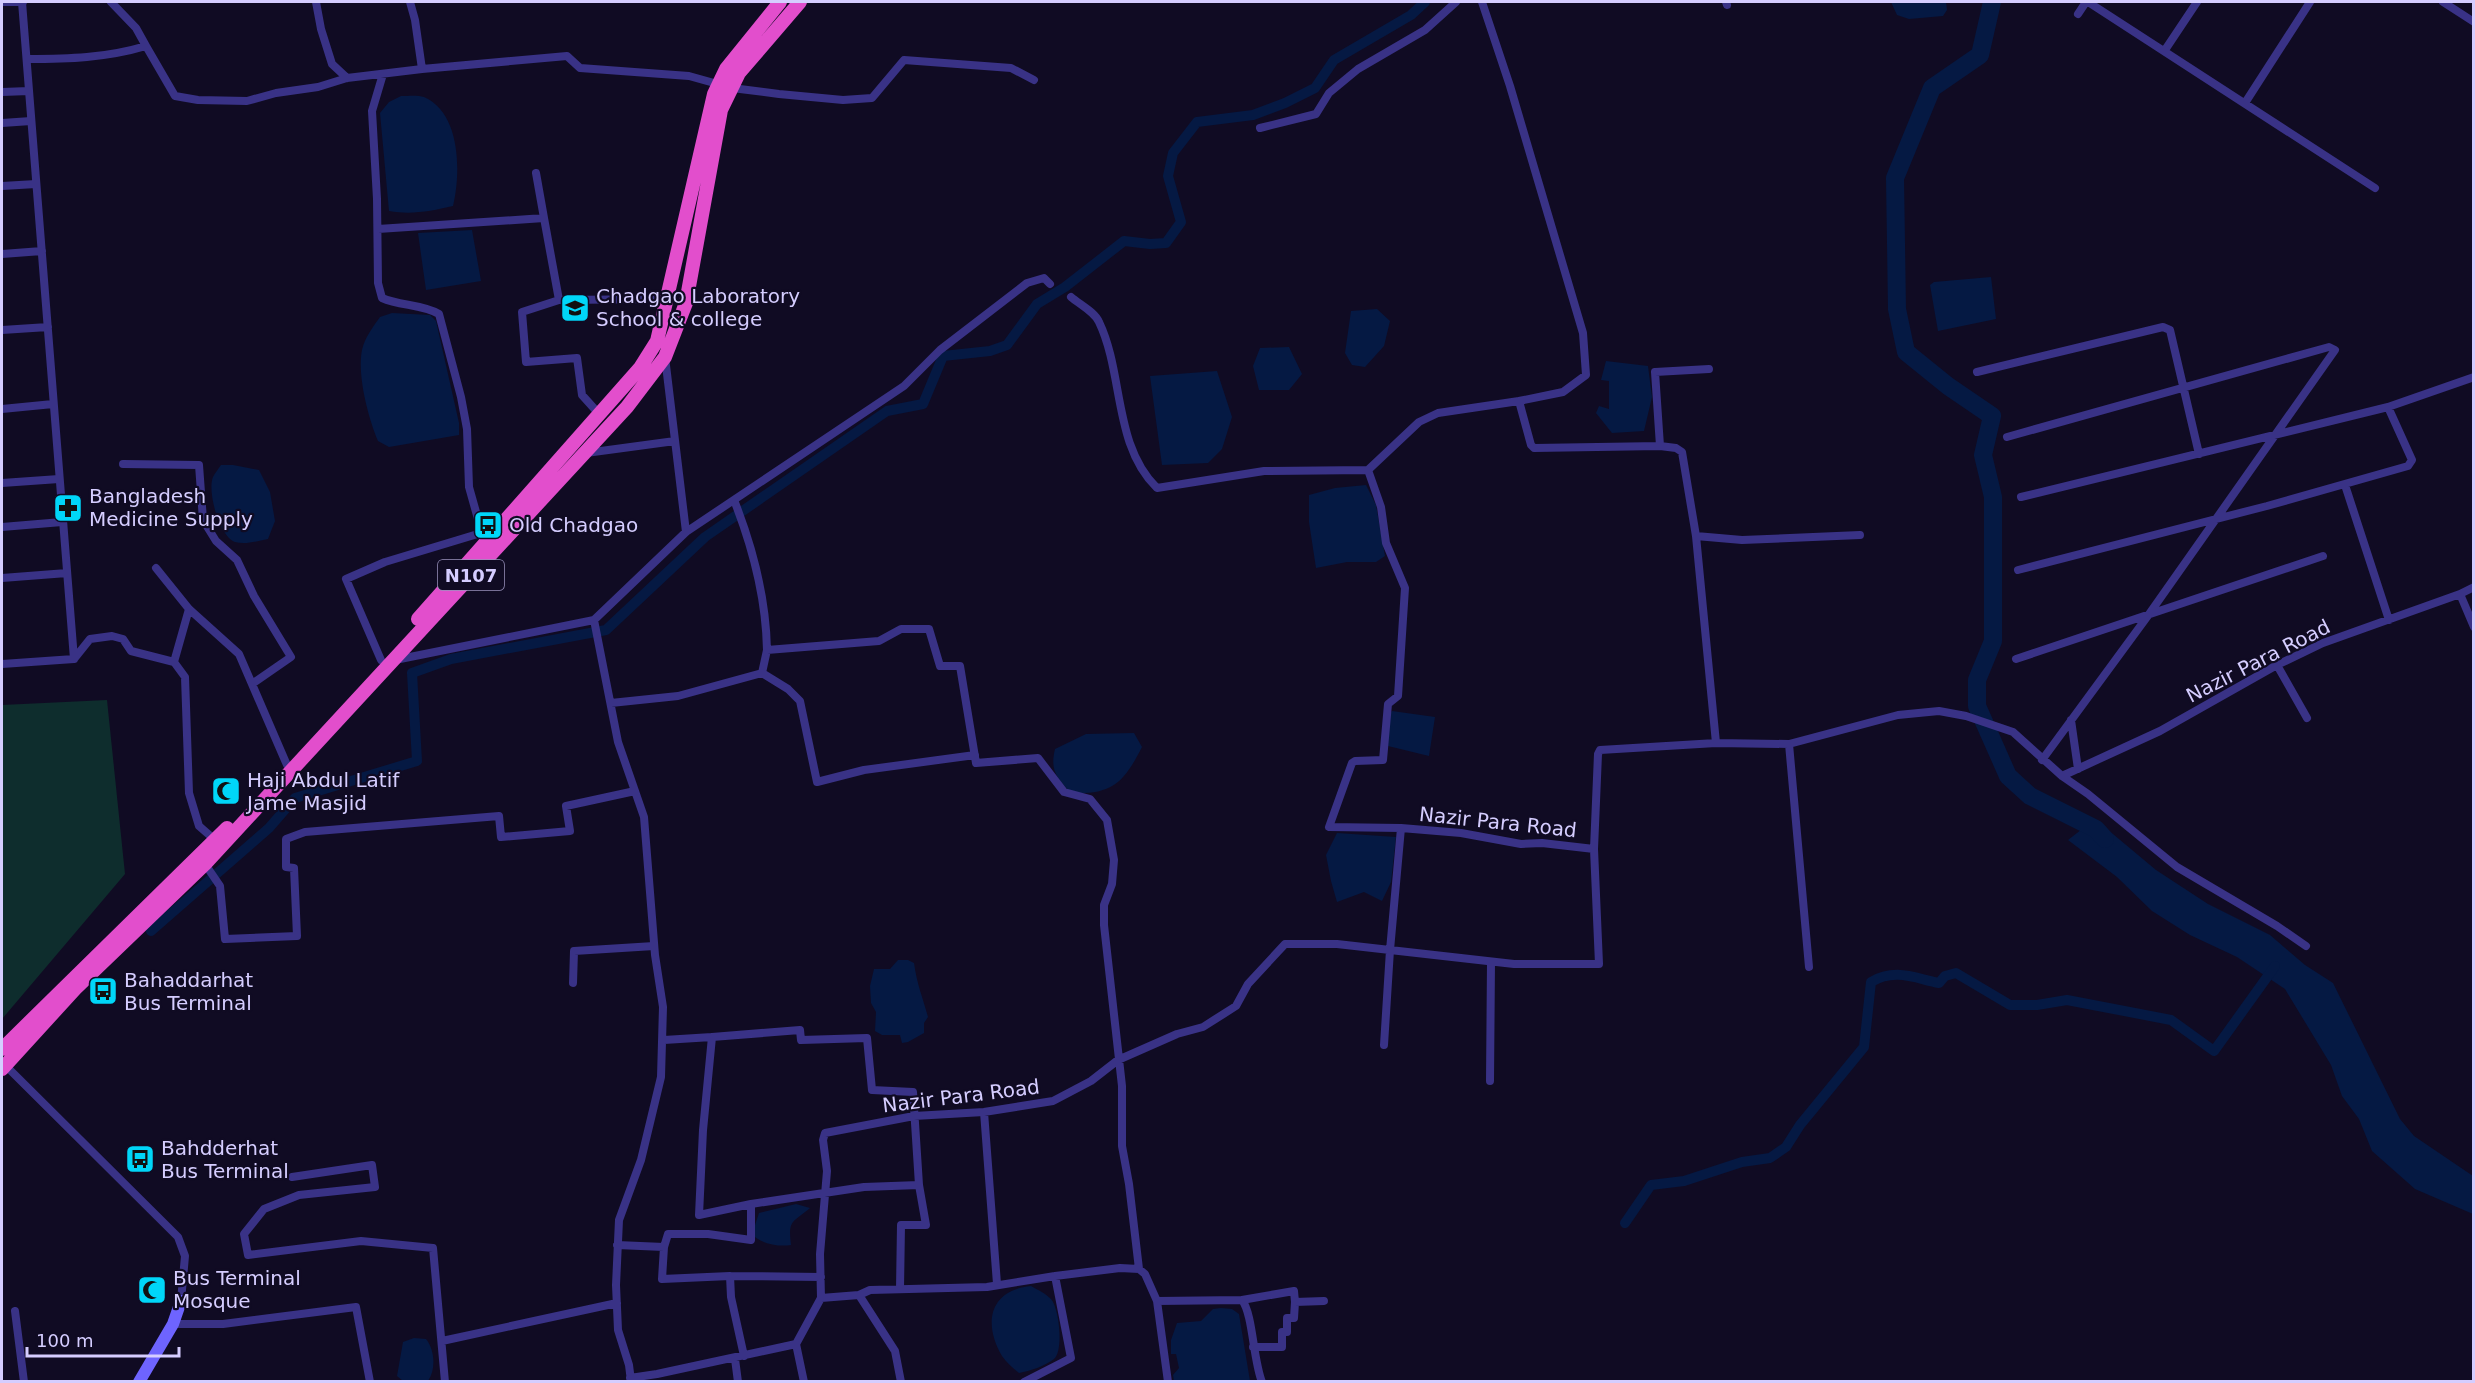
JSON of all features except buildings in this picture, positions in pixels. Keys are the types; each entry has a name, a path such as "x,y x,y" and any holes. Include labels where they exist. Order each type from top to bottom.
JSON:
{"highway":[{"name":"N107","path":"2,1049 287,765 627,407 665,357 686,303 721,110 726,69 780,2"},
{"name":"N107","path":"3,1065 75,989 205,864 387,660 483,539 600,415 640,368 657,341 714,94 739,73 800,2"}],"main road":[{"path":"139,1382 173,1324 181,1301"}],"street":[{"path":"2,2 22,2 74,659"},
{"path":"111,2 136,28 176,96 198,100 247,101 276,93 318,87 348,78 567,56 580,68 689,76 725,86 779,94 861,100 872,98 904,60 1011,68 1034,80"},
{"path":"316,2 321,29 332,64 348,78"},
{"path":"410,2 422,69"},
{"path":"1260,128 1316,114 1329,93 1358,69 1425,30 1456,2"},
{"path":"1071,297 1098,320 1112,365 1129,443 1149,480 1157,488 1264,471 1368,470 1419,422 1438,413 1563,392 1586,375 1583,333 1510,86 1482,2"},
{"path":"2079,14 2087,2 2165,50 2375,188"},
{"path":"2165,50 2197,2"},
{"path":"2245,103 2310,2"},
{"path":"2443,2 2474,22"},
{"path":"27,59 76,59 118,54 146,46"},
{"path":"383,74 372,111 378,229 378,284 382,298 394,303 430,309 439,314 467,429 469,487 483,539 386,562 346,579 387,660 594,620 686,532 904,386 940,350 1027,284 1044,278 1050,284"},
{"path":"2,92 29,91"},
{"path":"2,123 31,121"},
{"path":"536,172 559,300"},
{"path":"2,186 36,184"},
{"path":"378,229 544,218"},
{"path":"2,254 42,250"},
{"path":"600,415 582,395 577,358 526,362 522,312 559,300 667,299"},
{"path":"2,330 48,327"},
{"path":"1977,372 2163,327 2170,330 2199,454"},
{"path":"2007,437 2332,347 2335,353 2042,760 2088,794 2177,867 2277,926 2306,946"},
{"path":"665,357 686,532"},
{"path":"1660,446 1655,372 1709,369"},
{"path":"2021,497 2388,407 2474,377"},
{"path":"1519,401 1533,448 1660,446 1676,448 1682,452 1696,536 1716,743"},
{"path":"2,409 53,404"},
{"path":"2018,570 2344,485 2410,463 2412,460 2388,407"},
{"path":"584,453 675,441"},
{"path":"123,464 199,465 202,520 216,541 237,560 254,597 291,657 252,684"},
{"path":"1368,470 1381,507 1386,543 1405,588 1398,696 1388,704 1383,760 1352,763 1329,827 1401,828"},
{"path":"2,483 59,479"},
{"path":"2344,485 2389,620"},
{"path":"734,500 751,545 766,614 767,650 762,673"},
{"path":"2,527 62,522"},
{"path":"1696,536 1742,540 1860,535"},
{"path":"2016,659 2323,556"},
{"path":"156,568 189,609 239,654 287,765"},
{"path":"2,578 67,573"},
{"name":"Nazir Para Road","path":"2061,776 2160,731 2277,665 2323,642 2389,620 2474,587"},
{"path":"2460,594 2474,627"},
{"path":"174,662 189,609"},
{"path":"594,620 600,640 618,742 644,817 654,946 663,1007 662,1077 641,1160 619,1220 618,1330 629,1365 631,1380 796,1344 804,1382"},
{"path":"767,650 879,641 901,629 929,629 940,666 960,666 976,763 1038,758 1064,792 1090,799 1107,820 1114,860 1112,884 1104,905 1104,925 1122,1086 1122,1146 1139,1269"},
{"path":"2,664 74,659 90,639 112,636 123,639 131,651 174,662 185,678 189,793 199,826 214,840"},
{"path":"2277,665 2307,718"},
{"path":"611,703 678,696 762,673 788,689 800,701 817,782 864,770 975,756"},
{"name":"Nazir Para Road","path":"796,1344 821,1298 820,1254 827,1171 823,1140 825,1133 914,1116 984,1112 1053,1101 1091,1081 1118,1060 1177,1034 1203,1028 1236,1006 1248,984 1285,944 1337,944 1390,951 1401,828 1461,833 1521,844 1542,843 1594,849 1600,750 1716,743 1789,744 1898,715 1939,711 1966,717 2013,732 2042,760"},
{"path":"2071,720 2078,769"},
{"path":"1789,744 1809,967"},
{"path":"205,864 220,886 225,939 297,936 294,868 286,867 286,839 304,832 499,816 501,837 570,831 566,806 635,791"},
{"path":"1384,1045 1390,951 1514,964 1599,964 1594,849"},
{"path":"573,983 574,951 654,946"},
{"path":"1490,1081 1491,962"},
{"path":"664,1040 800,1030 801,1040 867,1038 872,1090 913,1092 919,1185 926,1225 901,1225 900,1289"},
{"path":"712,1036 703,1130 699,1215 751,1204 864,1187 919,1185"},
{"path":"3,1065 178,1237 185,1256 181,1301"},
{"path":"984,1112 997,1284"},
{"path":"292,1177 372,1165 375,1187 299,1195 264,1209 244,1234 248,1255 361,1241 433,1248 445,1382"},
{"path":"751,1204 751,1240 708,1234 668,1234 664,1247 662,1279 730,1276 821,1277"},
{"path":"617,1245 664,1247"},
{"path":"821,1298 859,1295 870,1290 987,1287 1120,1268 1139,1269 1145,1274 1157,1301 1168,1382"},
{"path":"730,1276 730,1297 739,1358 738,1382"},
{"path":"1024,1382 1071,1358 1055,1276"},
{"path":"1157,1301 1242,1300 1294,1291 1294,1318 1287,1318 1287,1332 1282,1332 1282,1347 1253,1347"},
{"path":"859,1295 895,1351 901,1382"},
{"path":"1242,1300 1247,1306 1253,1347 1262,1382"},
{"path":"1295,1302 1324,1301"},
{"path":"442,1341 617,1304"},
{"path":"173,1324 223,1324 356,1307 370,1382"},
{"path":"15,1311 24,1382"}],"green space":[{"path":"107,700 125,874 2,1019 2,705"}],"water":[{"path":"1891,2 1946,2 1947,10 1943,16 1909,19 1897,15"},
{"path":"401,96 424,97 436,105 452,130 457,161 453,206 429,211 389,211 380,113 389,102"},
{"path":"472,230 481,281 426,290 418,233"},
{"path":"1991,277 1996,319 1938,331 1930,285 1934,282"},
{"path":"1377,309 1390,321 1384,346 1365,367 1352,365 1345,353 1351,311"},
{"path":"392,313 430,315 436,321 459,423 459,435 389,447 378,441 364,396 361,371 362,350 367,336 380,317"},
{"path":"1289,347 1302,374 1289,390 1259,390 1253,366 1260,348"},
{"path":"1606,361 1648,366 1652,397 1644,431 1612,433 1596,413 1599,406 1609,409 1609,381 1601,380"},
{"path":"1217,371 1232,417 1222,449 1208,463 1162,465 1150,376"},
{"path":"221,465 259,470 270,492 275,521 268,539 239,543 229,538 224,531 219,522 212,492 213,477"},
{"path":"1366,485 1376,505 1385,556 1376,562 1347,562 1316,568 1309,522 1309,495 1335,488"},
{"path":"1392,711 1435,717 1429,756 1388,746 1389,716"},
{"path":"1134,733 1142,747 1129,769 1116,784 1097,792 1071,793 1058,778 1053,762 1055,749 1086,734"},
{"path":"2095,819 2156,870 2208,904 2270,935 2305,965 2333,983 2400,1119 2414,1136 2473,1176 2473,1214 2415,1189 2372,1151 2359,1119 2342,1096 2331,1065 2285,989 2237,957 2190,935 2152,911 2117,877 2068,840"},
{"path":"1337,833 1396,837 1391,882 1382,901 1364,892 1337,902 1326,855"},
{"path":"898,960 908,960 914,963 928,1017 924,1023 924,1033 902,1043 900,1035 882,1035 875,1031 876,1012 871,1003 870,986 874,969 890,969"},
{"path":"796,1204 810,1208 791,1226 791,1245 772,1244 755,1237 755,1225 759,1213"},
{"path":"1031,1286 1046,1295 1054,1304 1059,1329 1059,1347 1054,1359 1050,1362 1019,1373 1002,1356 996,1344 992,1321 998,1301 1017,1289"},
{"path":"1213,1309 1232,1309 1239,1314 1250,1381 1174,1381 1173,1375 1179,1368 1176,1354 1171,1354 1171,1340 1177,1323 1201,1321"},
{"path":"414,1338 426,1339 433,1354 433,1366 428,1381 403,1381 397,1376 403,1342"}],"waterway":[{"path":"151,931 269,828 295,798 417,761 412,673 451,659 606,630 705,537 887,411 923,404 943,356 990,351 1007,345 1037,304 1065,287 1124,241 1166,243 1181,222 1168,176 1173,153 1197,122 1253,115 1315,88 1334,60 1411,15 1425,2"},
{"path":"1992,2 1980,55 1932,88 1895,178 1897,309 1906,352 1948,386 1992,416 1983,455 1993,497 1993,641 1977,680 1977,706 2008,776 2030,796 2096,829 2105,839"},
{"path":"1625,1223 1651,1185 1684,1181 1742,1162 1770,1158 1786,1147 1800,1125 1864,1047 1871,982 1880,978 1905,975 1939,983 1945,976 1956,973 2010,1005 2037,1005 2067,1000 2171,1020 2214,1051 2275,966"}],"place":[{"name":"Chadgao Laboratory School & college","path":"575,308"},
{"name":"Bangladesh Medicine Supply","path":"68,508"},
{"name":"Old Chadgao","path":"488,525"},
{"name":"Haji Abdul Latif Jame Masjid","path":"226,791"},
{"name":"Bahaddarhat Bus Terminal","path":"103,991"},
{"name":"Bahdderhat Bus Terminal","path":"140,1159"},
{"name":"Bus Terminal Mosque","path":"152,1290"}]}
